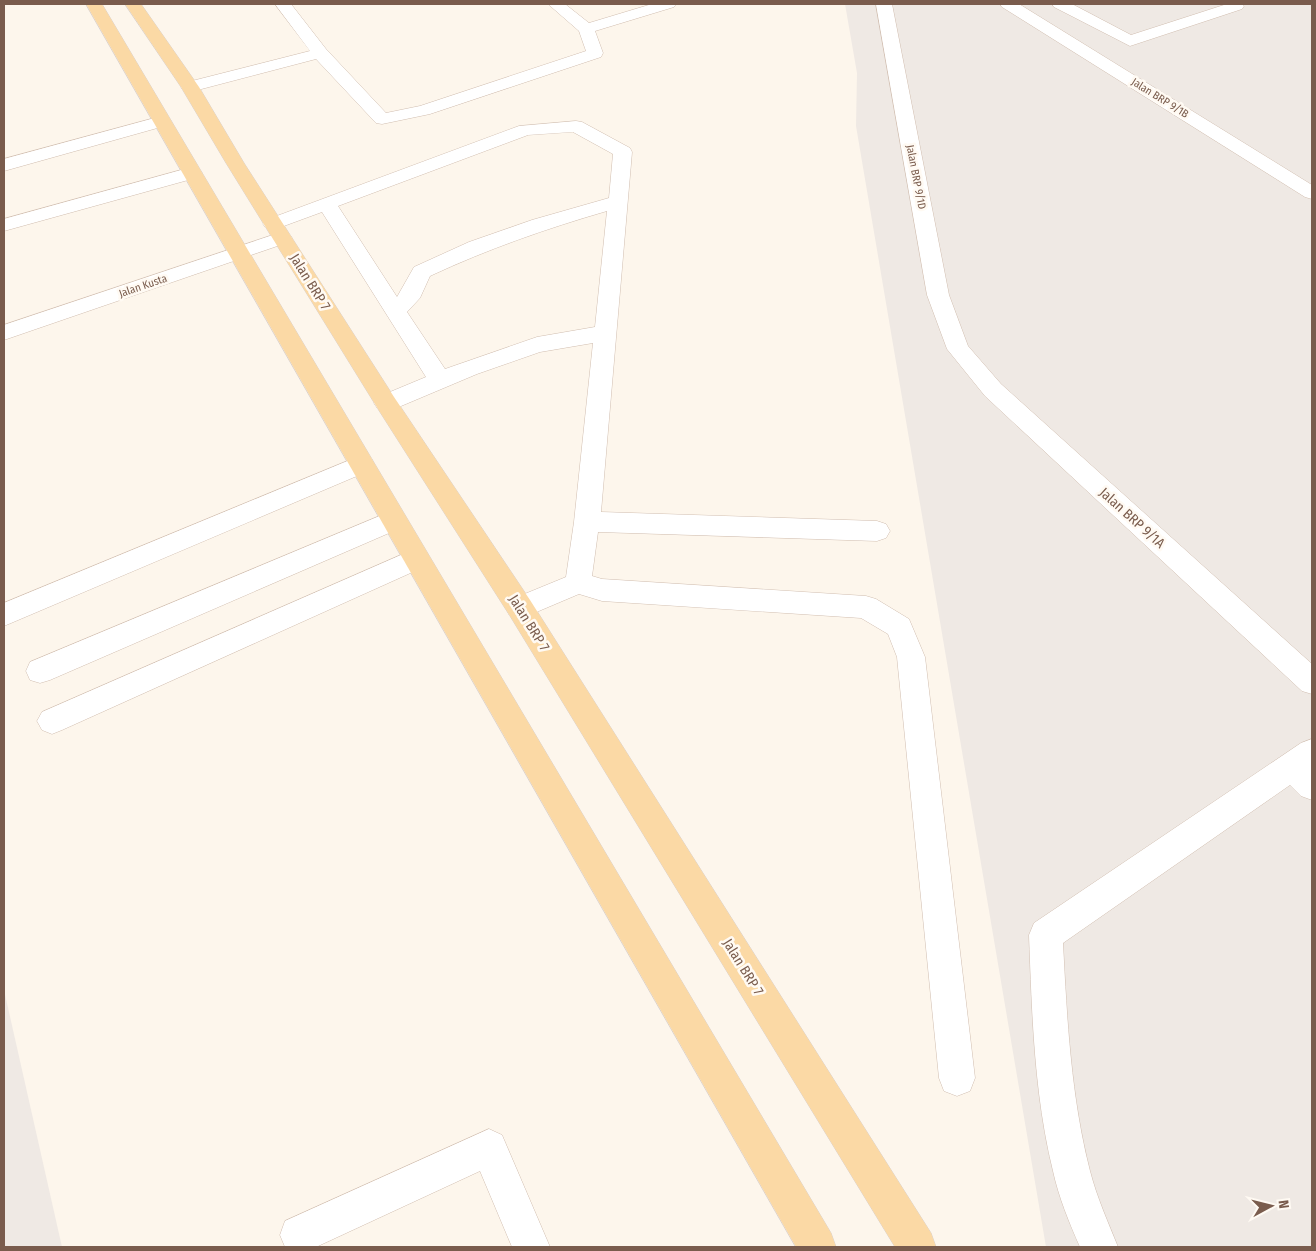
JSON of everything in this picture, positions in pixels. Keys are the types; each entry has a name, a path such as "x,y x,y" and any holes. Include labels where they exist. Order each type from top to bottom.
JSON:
{"main road":[{"path":"94,4 817,1247"},
{"name":"Jalan BRP 7","path":"133,4 190,87 386,403 520,608 917,1247"}],"street":[{"path":"284,4 320,53 382,119 424,110 594,54 586,29 556,4"},
{"path":"586,29 668,4"},
{"name":"Jalan BRP 9/1D","path":"884,4 938,295 958,348"},
{"name":"Jalan BRP 9/1B","path":"1008,4 1312,193"},
{"path":"1060,4 1130,41 1237,5"},
{"path":"190,87 320,53"},
{"path":"4,165 162,121"},
{"name":"Jalan Kusta","path":"4,333 239,254 327,204 525,130 576,126 623,152 618,202"},
{"path":"4,226 192,172"},
{"path":"396,311 409,298 422,272 476,247 539,224 618,202 587,522 578,583"},
{"path":"327,204 440,380"},
{"path":"386,403 469,368 537,345 605,333"},
{"name":"Jalan BRP 9/1A","path":"958,348 993,390 1312,682"},
{"path":"4,615 362,464"},
{"path":"40,670 394,520"},
{"path":"587,522 877,531"},
{"path":"52,721 417,560"},
{"path":"520,608 578,583 602,590 866,607 898,627 911,657 957,1078"},
{"path":"1099,1247 1090,1228 1068,1161 1052,1048 1046,935 1306,769"},
{"path":"299,1235 489,1148 531,1247"}],"shaded area":[{"path":"845,4 1312,4 1312,1247 1046,1247 856,126 857,73"},
{"path":"4,990 62,1247 4,1247"}]}
